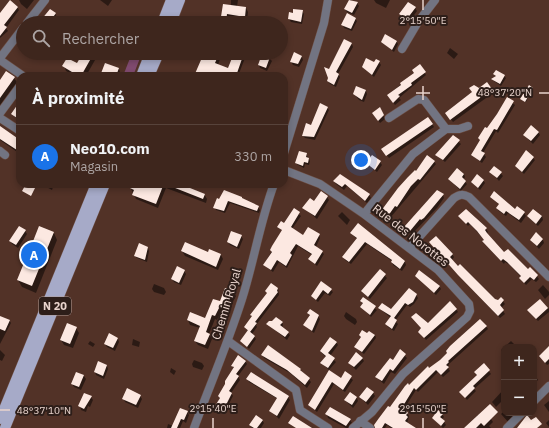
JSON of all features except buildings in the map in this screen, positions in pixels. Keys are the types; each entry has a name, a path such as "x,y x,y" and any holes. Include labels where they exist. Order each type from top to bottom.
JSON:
{"main road":[{"path":"165,16 172,0"},
{"path":"174,16 180,0"},
{"path":"143,72 147,60"},
{"path":"152,72 156,60"},
{"name":"N 20","path":"0,419 94,188"},
{"name":"N 20","path":"5,428 103,188"}],"street":[{"path":"32,16 45,0"},
{"path":"288,140 324,23 328,0"},
{"path":"402,49 418,22 435,0"},
{"path":"16,37 0,59 18,72"},
{"path":"0,113 16,91"},
{"path":"389,118 418,99 424,100 446,129"},
{"path":"0,118 16,128"},
{"path":"364,214 413,154 446,129 468,126"},
{"name":"Rue des Norottes","path":"288,172 320,184 364,214 438,270 469,304 470,311 467,317 403,374 372,412 353,428"},
{"name":"Chemin Royal","path":"194,428 228,341 242,297 259,230 273,188"},
{"path":"410,248 454,198 459,195 464,195 470,197 549,277"},
{"path":"228,341 296,390 300,410 328,428"},
{"path":"537,398 549,386"},
{"path":"507,428 519,416"},
{"path":"360,422 370,428"}],"shaded area":[{"path":"129,60 139,60 135,72 125,72"}],"place":[{"name":"Neo10.com","path":"34,255"}]}
